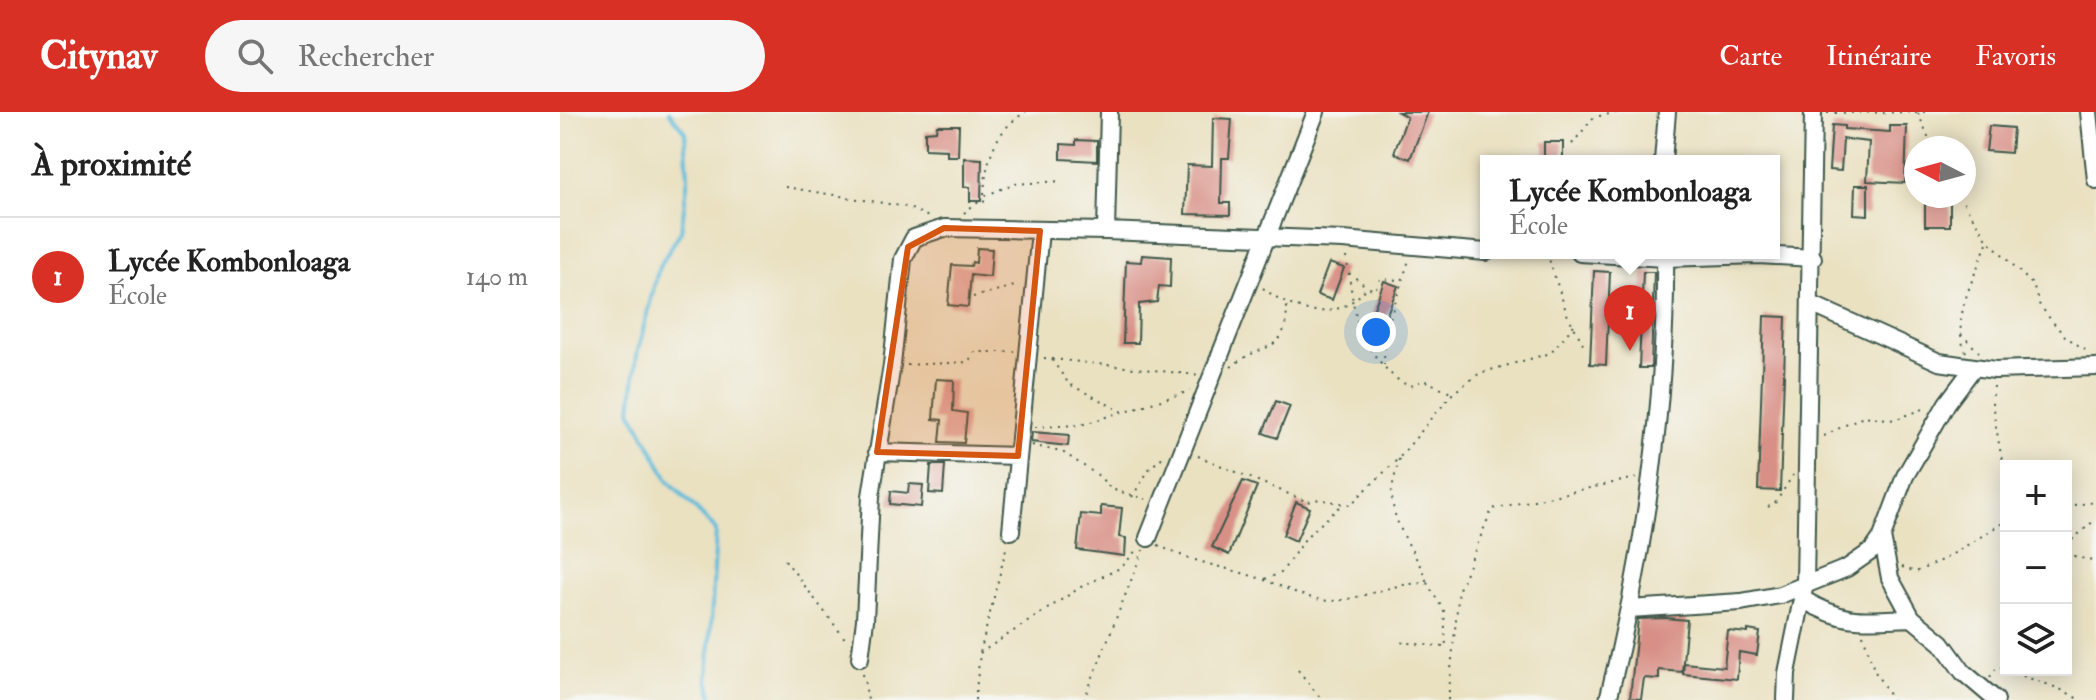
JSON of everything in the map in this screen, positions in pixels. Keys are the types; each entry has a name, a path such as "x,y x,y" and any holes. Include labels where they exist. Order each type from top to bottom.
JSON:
{"street":[{"path":"1106,231 1109,112"},
{"path":"1148,538 1316,112"},
{"path":"1663,155 1667,112"},
{"path":"1786,700 1787,673 1805,592 1814,112"},
{"path":"2089,112 2096,180"},
{"path":"860,658 877,452 908,247 914,238 944,228 1106,231 1343,240 1480,252"},
{"path":"1011,531 1040,231"},
{"path":"1780,256 1813,258"},
{"path":"1608,700 1629,609 1653,474 1665,259"},
{"path":"1811,304 1920,355 1978,361 1995,370 2096,367"},
{"path":"1629,609 1741,602 1805,592 1873,550 1882,537 1905,476 1947,403 1978,361"},
{"path":"877,452 1018,456"},
{"path":"1882,537 1890,578 1912,618 1942,643 1963,672 1996,700"},
{"path":"1805,592 1831,616 1860,621 1912,618"}],"path":[{"path":"785,187 907,207 928,215 944,228 976,203 984,203 988,154 1013,119 1026,112"},
{"path":"1572,144 1594,117 1620,112"},
{"path":"1814,112 1930,112"},
{"path":"1917,112 1928,136"},
{"path":"984,196 1014,184 1063,181"},
{"path":"1967,208 1988,240 2033,285 2039,304 2065,336 2096,358"},
{"path":"1343,240 1362,339 1401,383 1411,386 1423,380 1453,393"},
{"path":"1978,361 1961,343 1961,317 1988,240"},
{"path":"1384,366 1385,333 1411,247"},
{"path":"1549,259 1586,349"},
{"path":"1349,273 1375,290 1380,279 1401,280"},
{"path":"1252,275 1265,290 1300,310 1325,313 1353,302 1367,287"},
{"path":"973,297 1034,283"},
{"path":"1035,427 1081,425 1151,402 1197,392 1237,362 1282,339 1287,327 1287,303"},
{"path":"1132,497 1150,468 1174,447 1308,502 1319,499 1350,505 1365,494 1399,458 1453,393 1480,373 1551,353 1574,325"},
{"path":"1961,334 1978,361"},
{"path":"892,365 968,362 975,352 1028,354 1052,360 1211,380"},
{"path":"1052,360 1069,384 1124,413"},
{"path":"1995,370 1992,403 2002,460"},
{"path":"1820,438 1863,416 1894,420 1947,403"},
{"path":"1018,456 1025,441 1064,453 1099,476 1111,489 1162,503"},
{"path":"1399,458 1392,495 1394,509 1401,533 1444,611 1446,647 1399,642"},
{"path":"1768,507 1776,502 1807,459"},
{"path":"1448,700 1459,589 1492,509 1653,474"},
{"path":"2072,505 2096,502"},
{"path":"1264,580 1281,573 1307,536 1342,504"},
{"path":"2072,540 2096,519"},
{"path":"1885,562 1916,572 1948,557 2000,525"},
{"path":"975,700 980,653 1011,531"},
{"path":"1148,538 1184,559 1208,562 1300,594 1339,601 1399,583 1427,583"},
{"path":"980,653 1081,587 1122,567 1148,538"},
{"path":"1084,700 1148,538"},
{"path":"2072,556 2096,562"},
{"path":"785,560 860,658 868,700"},
{"path":"1860,621 1874,670 1892,700"},
{"path":"1298,670 1322,700"},
{"path":"2022,676 2047,687 2061,687 2079,700"}],"highlighted area":[{"path":"944,228 1040,231 1018,456 877,452 908,247"}],"building":[{"path":"1398,112 1428,112 1410,159 1394,153 1407,117"},
{"path":"1213,118 1232,119 1229,158 1222,158 1221,203 1230,203 1230,215 1185,214 1187,165 1212,166"},
{"path":"937,125 959,125 958,156 947,156 947,150 925,149 925,132 936,131"},
{"path":"1832,125 1844,126 1844,129 1890,132 1890,126 1907,126 1907,136 1904,136 1904,183 1867,181 1869,142 1843,139 1841,171 1829,170"},
{"path":"1989,126 2013,128 2011,153 1986,151"},
{"path":"1076,140 1097,141 1097,161 1061,159 1061,144 1076,145"},
{"path":"1544,142 1563,142 1563,155 1544,155"},
{"path":"964,158 982,159 981,201 970,201 970,187 964,187"},
{"path":"1855,185 1868,185 1868,215 1854,214"},
{"path":"1925,208 1950,208 1950,226 1925,226"},
{"path":"977,248 992,249 990,277 971,275 968,307 948,305 952,265 971,266 972,262 976,263"},
{"path":"1142,255 1171,257 1170,287 1159,286 1157,302 1139,304 1138,343 1123,343 1126,261 1141,262"},
{"path":"1329,263 1344,268 1332,300 1317,295"},
{"path":"1594,271 1610,272 1606,365 1590,364"},
{"path":"1643,272 1654,272 1651,368 1639,368"},
{"path":"1384,281 1398,286 1385,319 1372,314"},
{"path":"1764,316 1786,317 1780,491 1758,490"},
{"path":"936,379 954,380 953,411 967,413 964,443 940,442 942,420 933,419"},
{"path":"1276,401 1290,406 1277,438 1263,433"},
{"path":"1032,432 1069,435 1068,446 1031,442"},
{"path":"931,465 945,465 943,494 929,493"},
{"path":"1243,481 1257,486 1229,555 1212,547"},
{"path":"909,484 923,485 921,507 890,504 891,491 908,493"},
{"path":"1296,502 1310,508 1296,541 1283,535"},
{"path":"1101,506 1122,508 1119,537 1126,538 1125,556 1077,550 1081,514 1101,516"},
{"path":"1638,619 1687,620 1682,672 1659,670 1659,679 1644,678 1641,699 1630,698"},
{"path":"1748,630 1760,632 1757,655 1739,652 1737,679 1683,674 1684,663 1724,667 1728,631 1748,633"}],"waterway":[{"path":"669,112 685,132 688,177 681,231 659,267 637,354 631,410 669,481 716,530 708,679 713,700"}],"place":[{"name":"Lycée Kombonloaga","path":"1630,351"}]}
